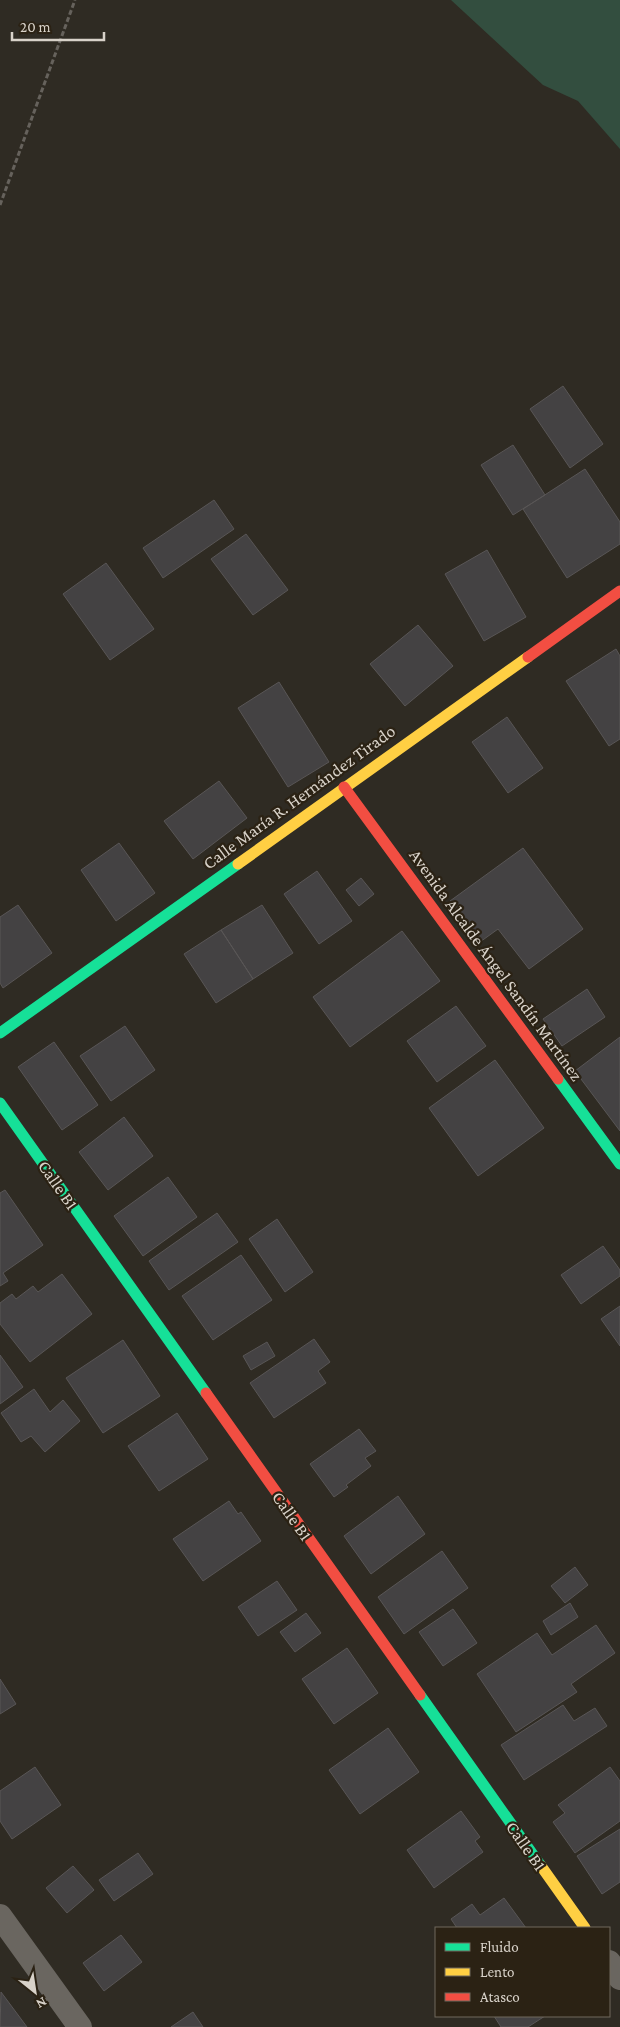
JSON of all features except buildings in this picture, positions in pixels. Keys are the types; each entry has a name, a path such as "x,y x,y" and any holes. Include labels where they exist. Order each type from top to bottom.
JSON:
{"street":[{"name":"Calle María R. Hernández Tirado","path":"0,1033 620,591"},
{"name":"Avenida Alcalde Ángel Sandín Martínez","path":"344,786 620,1164"},
{"name":"Calle B1","path":"0,1103 584,1927"},
{"path":"0,1916 80,2027"},
{"path":"610,1963 620,1978"}],"path":[{"path":"0,205 75,0"}],"green space":[{"path":"451,0 620,0 620,149 578,101 543,85"}],"traffic: fast":[{"path":"0,1033 238,864"},
{"path":"558,1079 620,1164"},
{"path":"0,1103 206,1393"},
{"path":"420,1695 541,1866"}],"traffic: slow":[{"path":"238,864 528,657"},
{"path":"541,1866 584,1927"}],"traffic: jam":[{"path":"528,657 620,591"},
{"path":"344,787 558,1079"},
{"path":"206,1393 420,1695"}]}
